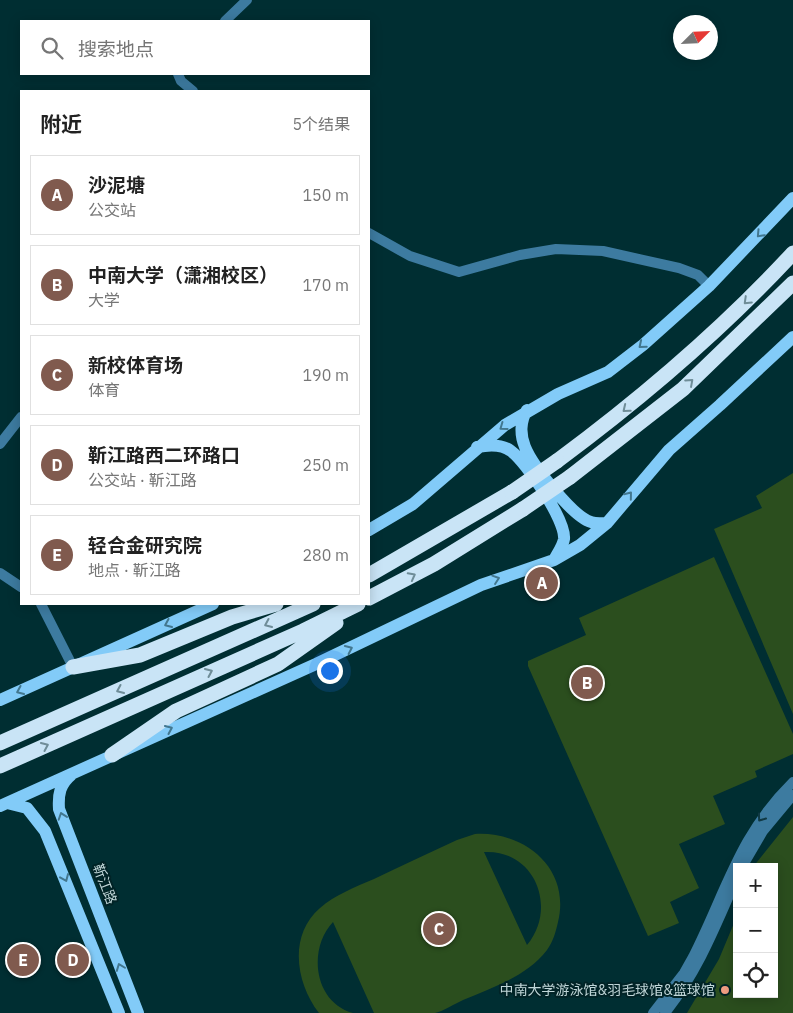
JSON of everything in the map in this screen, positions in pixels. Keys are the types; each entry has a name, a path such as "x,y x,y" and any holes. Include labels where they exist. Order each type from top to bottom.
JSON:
{"highway":[{"path":"370,574 512,492 557,461 666,376 718,330 793,253"},
{"path":"370,599 434,564 523,509 570,477 683,389 793,283"},
{"path":"73,667 140,655 232,617 273,605"},
{"path":"0,743 311,605"},
{"path":"0,766 303,631 356,605"},
{"path":"112,755 176,711 278,664 361,605"}],"main road":[{"path":"370,529 413,504 477,447 528,410 608,372 643,345 709,286 793,198"},
{"path":"3,804 316,664 480,584 554,560 580,545 607,523 669,450 720,406 793,337"},
{"path":"528,410 522,420 522,432 525,447 533,460 565,503 579,516 590,522 607,523"},
{"path":"477,447 488,445 510,450 555,508 562,522 564,539 554,560"},
{"path":"0,700 210,605"},
{"name":"靳江路","path":"76,771 65,780 60,790 59,809 138,1013"},
{"path":"3,804 27,808 45,831 119,1013"}],"street":[{"path":"226,20 247,0"},
{"path":"178,75 181,81 192,90"},
{"path":"370,234 410,256 459,272 556,249 603,251 679,268 698,275 709,286"},
{"path":"0,444 20,419"},
{"path":"0,573 20,586"},
{"path":"42,605 73,667"},
{"path":"653,1013 689,965 750,834 780,795 793,782"},
{"path":"744,863 763,832 793,795"},
{"path":"666,1013 706,950 733,886"}],"green space":[{"path":"793,473 793,714 714,529 762,508 756,496"},
{"path":"714,557 793,734 793,754 755,771 757,777 713,796 725,824 679,844 699,888 670,902 679,923 648,936 528,666 528,661 586,635 579,618"},
{"path":"793,817 793,1013 687,1013 719,959 733,926 733,998 778,998 778,863 756,863"},
{"path":"475,834 511,839 527,847 540,857 551,870 558,885 560,903 558,922 553,940 547,950 539,959 519,974 497,986 438,1012 374,1013 333,922 325,933 320,946 318,959 319,973 329,998 340,1007 353,1013 319,1013 305,988 299,960 303,932 310,919 326,903 339,895 457,840","holes":["484,852 502,854 517,860 528,870 536,884 541,914 536,930 527,945"]}],"place":[{"name":"沙泥塘","path":"542,583"},
{"name":"中南大学（潇湘校区）","path":"587,683"},
{"name":"新校体育场","path":"439,929"},
{"name":"轻合金研究院","path":"23,960"},
{"name":"靳江路西二环路口","path":"73,960"},
{"name":"中南大学游泳馆&羽毛球馆&篮球馆","path":"725,990"}]}
